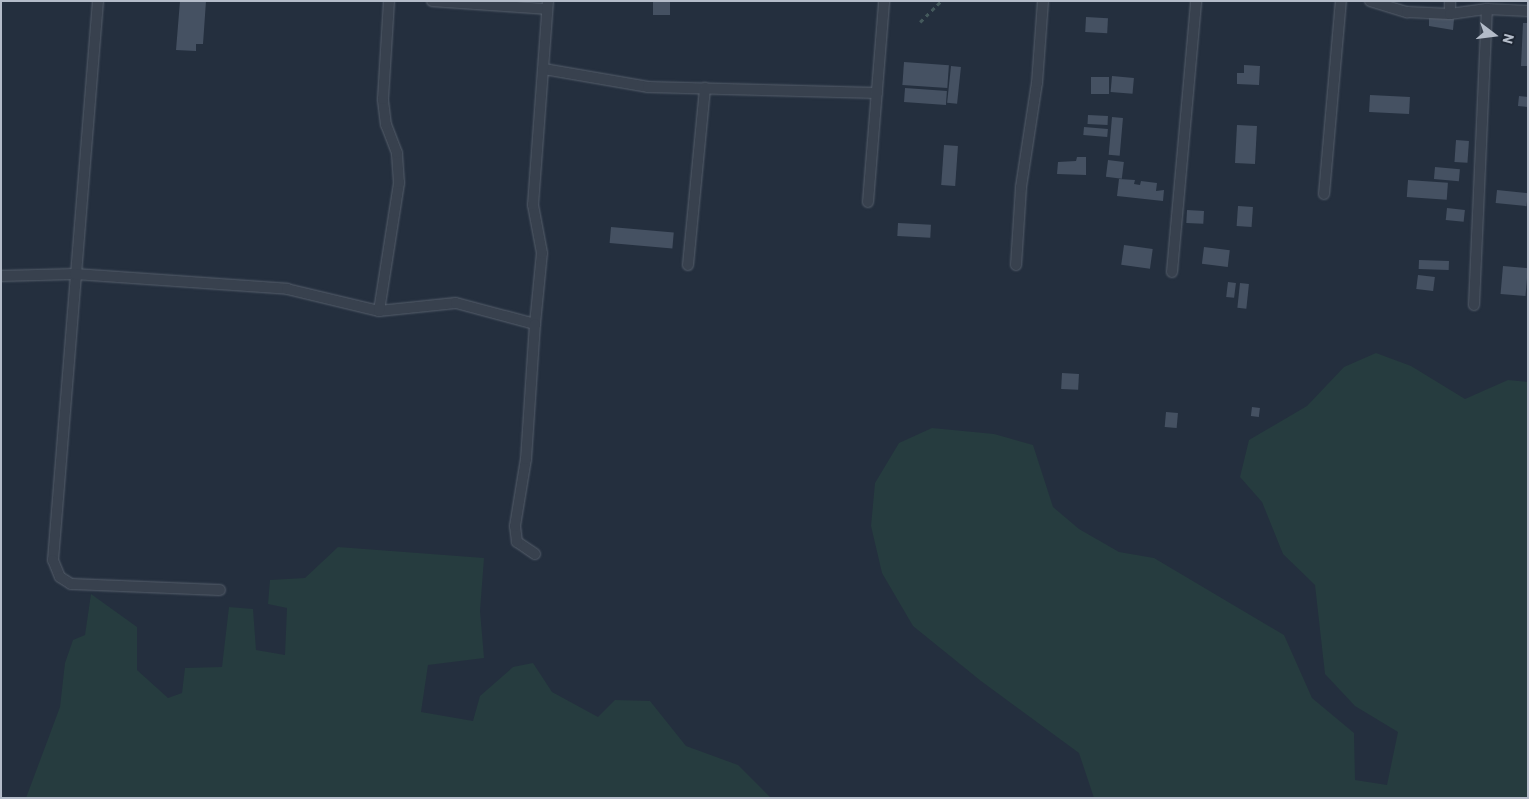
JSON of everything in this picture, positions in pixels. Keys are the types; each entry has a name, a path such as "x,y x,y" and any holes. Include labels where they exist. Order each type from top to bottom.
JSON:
{"street":[{"path":"98,1 74,274 53,560 60,577 71,584 106,587 220,590"},
{"path":"379,311 398,183 398,153 386,125 383,99 389,1"},
{"path":"432,1 548,5 533,205 542,253 526,459 515,526 517,542 535,554"},
{"path":"868,202 884,1"},
{"path":"1016,265 1021,187 1037,83 1043,1"},
{"path":"1172,272 1196,1"},
{"path":"1324,194 1341,1"},
{"path":"1370,1 1407,12 1450,14 1487,9 1528,12"},
{"path":"1450,1 1450,14"},
{"path":"1474,304 1487,9"},
{"path":"544,69 648,87 877,93"},
{"path":"688,265 705,88"},
{"path":"1,276 74,274 287,290 379,311 456,303 535,324"}],"path":[{"path":"920,22 941,1"}],"green space":[{"path":"1376,353 1411,366 1465,399 1508,380 1528,382 1528,798 1094,798 1079,753 981,681 913,626 882,573 871,526 875,483 899,443 932,428 994,434 1033,445 1053,507 1079,529 1119,552 1154,558 1284,635 1312,698 1354,733 1355,780 1387,785 1398,732 1355,706 1325,674 1315,585 1283,554 1262,502 1240,477 1249,440 1307,406 1344,367"},
{"path":"338,547 484,558 480,611 484,658 428,665 421,712 473,721 480,696 513,667 533,663 552,692 598,717 615,700 650,701 686,746 738,765 771,798 26,798 60,707 65,663 73,640 85,635 91,594 137,627 137,670 168,698 182,693 185,668 222,667 229,607 253,609 256,650 285,655 287,608 268,604 270,580 305,578"}],"building":[{"path":"180,1 206,1 203,44 196,44 196,51 176,50"},
{"path":"653,1 670,1 670,15 653,15"},
{"path":"1086,17 1108,18 1107,33 1085,32"},
{"path":"1429,17 1454,19 1453,30 1429,26"},
{"path":"1523,23 1528,23 1528,66 1521,66"},
{"path":"904,62 949,65 947,88 902,85"},
{"path":"1244,65 1260,66 1259,85 1237,84 1237,73 1244,73"},
{"path":"951,66 961,67 957,104 947,103"},
{"path":"1112,76 1134,78 1133,94 1111,92"},
{"path":"1091,77 1109,77 1109,94 1091,94"},
{"path":"905,88 947,91 946,105 904,102"},
{"path":"1370,95 1410,97 1409,114 1369,112"},
{"path":"1519,96 1528,97 1527,107 1518,106"},
{"path":"1088,115 1108,116 1108,125 1088,124"},
{"path":"1112,117 1123,118 1120,156 1109,155"},
{"path":"1237,125 1257,126 1255,164 1235,163"},
{"path":"1084,127 1108,129 1107,137 1083,135"},
{"path":"1456,140 1469,141 1467,163 1454,162"},
{"path":"944,145 958,146 955,186 941,185"},
{"path":"1077,157 1086,157 1086,175 1057,174 1058,162 1076,161"},
{"path":"1108,160 1124,162 1122,179 1106,177"},
{"path":"1435,167 1460,169 1459,181 1434,179"},
{"path":"1119,179 1135,180 1134,184 1140,185 1141,181 1157,183 1156,191 1164,190 1163,201 1117,196"},
{"path":"1408,180 1448,183 1447,200 1407,197"},
{"path":"1497,190 1528,193 1526,206 1496,203"},
{"path":"1238,206 1253,207 1252,227 1237,226"},
{"path":"1447,208 1465,210 1464,222 1446,220"},
{"path":"1187,210 1204,211 1203,224 1186,223"},
{"path":"898,223 931,225 930,238 897,236"},
{"path":"611,227 674,232 672,248 610,243"},
{"path":"1124,245 1153,249 1150,269 1121,265"},
{"path":"1204,247 1230,250 1228,267 1202,264"},
{"path":"1419,260 1449,261 1449,270 1419,269"},
{"path":"1503,266 1528,268 1525,296 1501,294"},
{"path":"1418,275 1435,277 1433,291 1416,289"},
{"path":"1228,282 1236,283 1234,298 1226,297"},
{"path":"1240,283 1249,284 1246,309 1237,308"},
{"path":"1062,373 1079,374 1078,390 1061,389"},
{"path":"1252,407 1260,408 1259,417 1251,416"},
{"path":"1166,412 1178,413 1177,428 1165,427"}]}
